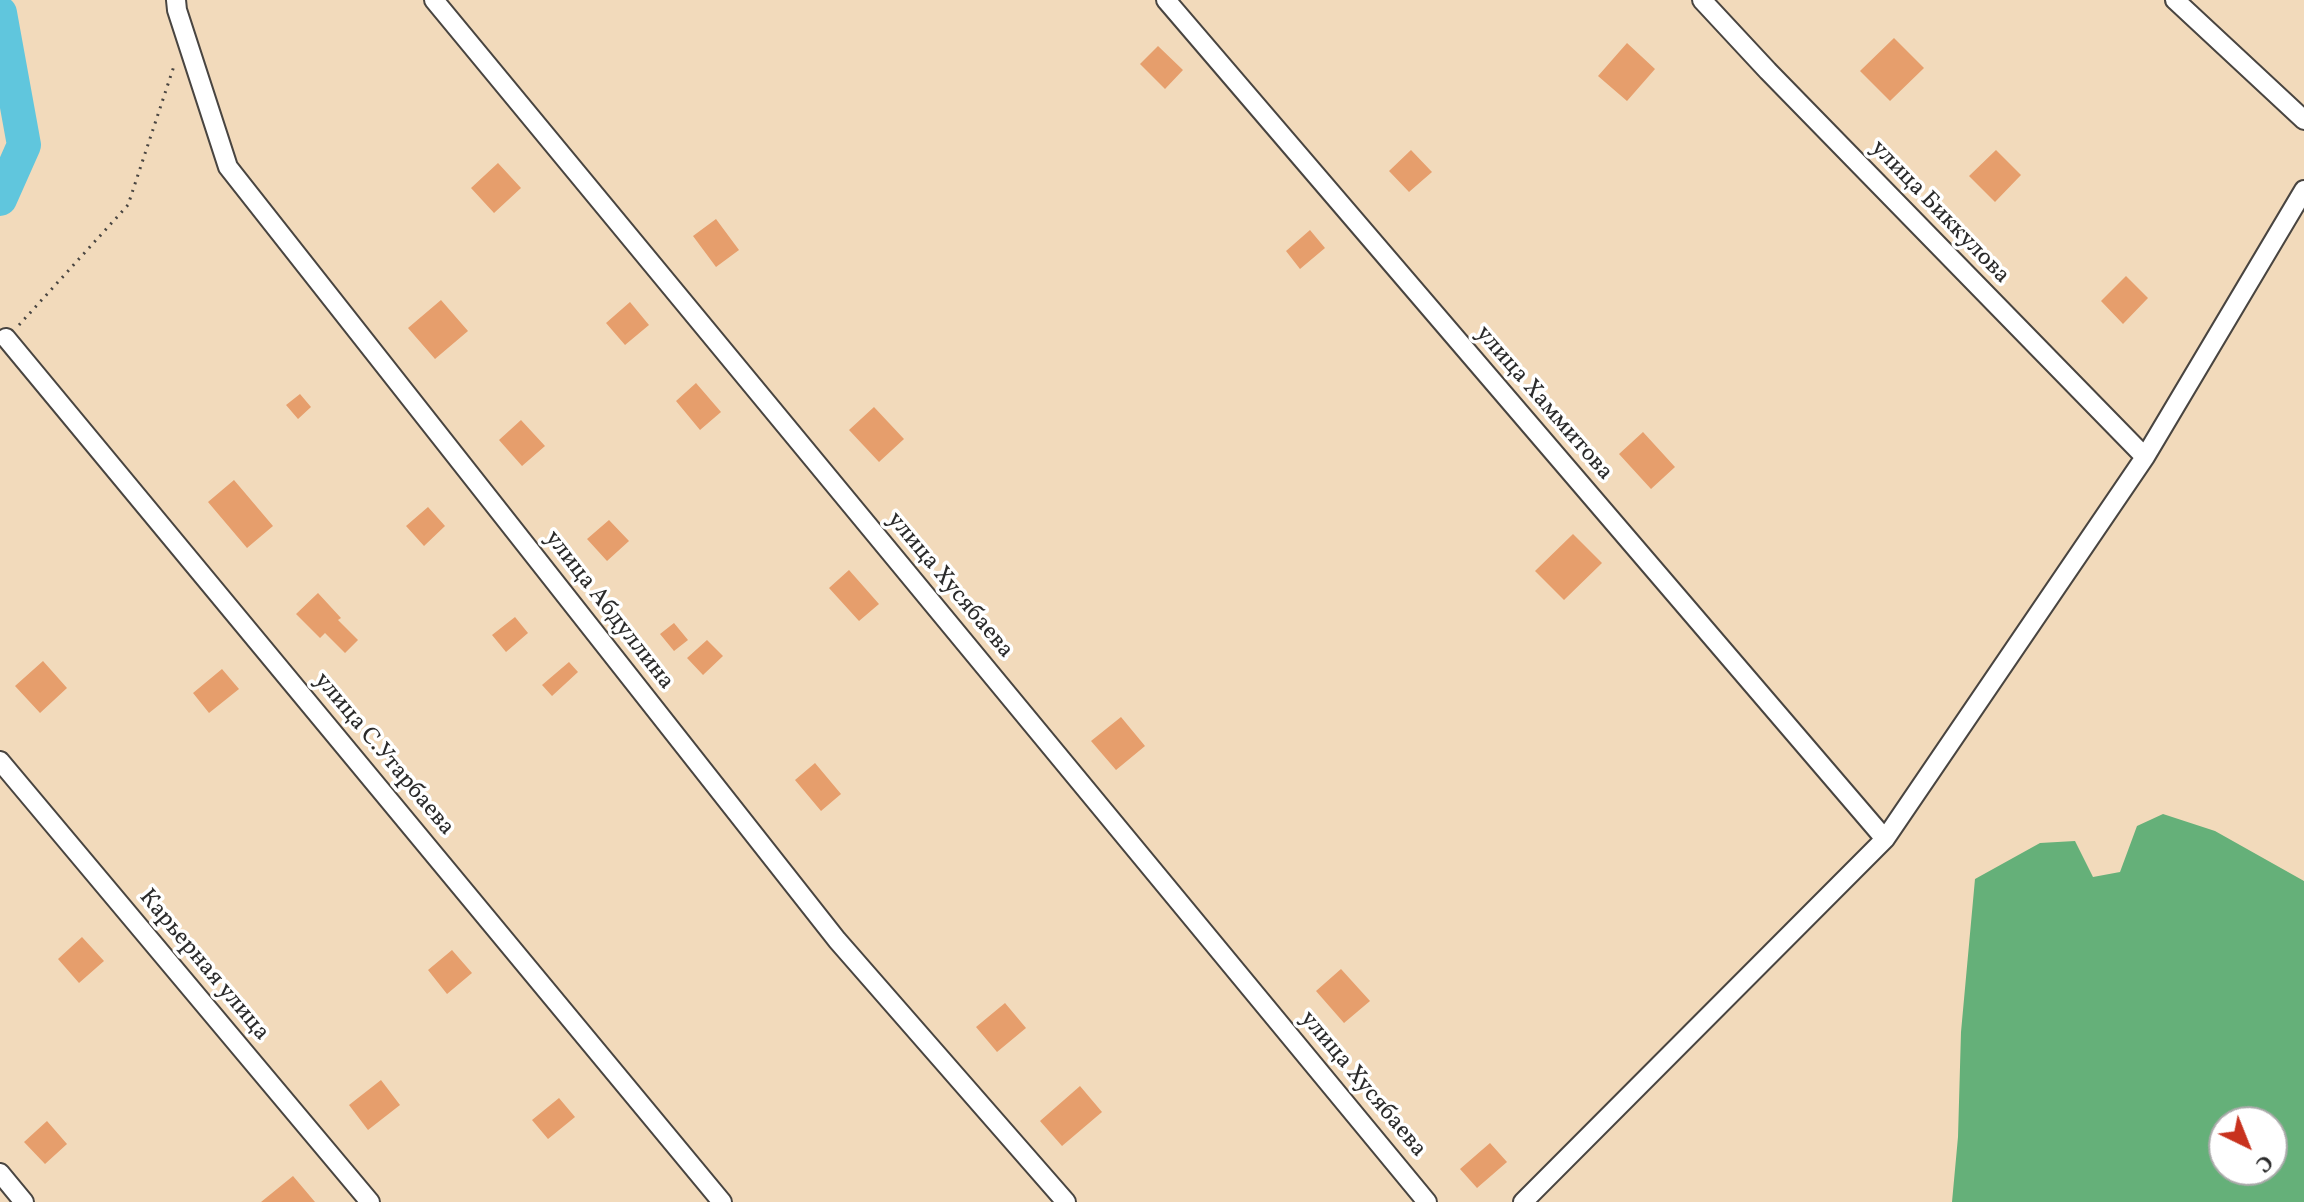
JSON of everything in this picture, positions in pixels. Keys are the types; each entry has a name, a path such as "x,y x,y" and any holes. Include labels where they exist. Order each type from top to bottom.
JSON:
{"street":[{"name":"улица Хусябаева","path":"434,0 1427,1202"},
{"name":"улица Хаммитова","path":"1166,0 1885,839"},
{"name":"улица Биккулова","path":"1702,0 2145,457"},
{"path":"2175,0 2304,120"},
{"name":"улица Абдуллина","path":"176,5 228,167 837,940 1066,1202"},
{"path":"1523,1202 1885,839 2145,457 2304,190"},
{"name":"улица С.Утарбаева","path":"6,338 722,1202"},
{"name":"Карьерная улица","path":"0,761 370,1202"},
{"path":"0,1173 24,1202"}],"path":[{"path":"6,338 128,205 174,66"}],"green space":[{"path":"2163,814 2215,831 2304,881 2304,1202 1952,1202 1958,1137 1961,1032 1975,879 2040,843 2075,841 2093,877 2120,872 2137,826"}],"building":[{"path":"1894,38 1924,68 1890,101 1860,71"},
{"path":"1627,43 1655,69 1627,101 1598,76"},
{"path":"1158,46 1183,70 1165,89 1140,64"},
{"path":"1411,150 1432,172 1409,192 1389,171"},
{"path":"1996,150 2021,175 1995,202 1969,176"},
{"path":"498,163 521,188 494,213 471,188"},
{"path":"716,219 739,250 716,267 693,236"},
{"path":"1310,230 1325,248 1300,269 1286,251"},
{"path":"2126,276 2148,298 2123,324 2101,301"},
{"path":"441,300 468,331 435,359 408,328"},
{"path":"630,302 649,325 625,345 606,323"},
{"path":"696,383 721,412 700,430 676,401"},
{"path":"300,394 311,407 298,419 286,405"},
{"path":"874,407 904,439 879,462 849,430"},
{"path":"521,420 545,446 522,466 499,440"},
{"path":"1643,432 1675,467 1651,489 1619,454"},
{"path":"234,480 273,526 247,548 208,502"},
{"path":"428,507 445,526 424,546 406,526"},
{"path":"609,520 629,541 607,561 587,539"},
{"path":"1573,534 1602,563 1564,600 1535,571"},
{"path":"849,570 879,604 859,621 829,588"},
{"path":"318,593 358,640 345,653 325,633 320,638 296,614"},
{"path":"515,617 528,633 506,652 492,635"},
{"path":"674,623 688,640 674,651 660,634"},
{"path":"707,640 723,656 703,675 687,658"},
{"path":"43,661 67,688 40,713 15,686"},
{"path":"569,662 578,672 552,696 542,685"},
{"path":"222,669 239,689 209,713 193,693"},
{"path":"1121,717 1145,746 1116,770 1091,741"},
{"path":"815,763 841,794 821,811 795,780"},
{"path":"82,937 104,961 79,983 58,959"},
{"path":"452,950 472,973 447,994 428,970"},
{"path":"1341,969 1370,1001 1344,1023 1316,991"},
{"path":"1005,1003 1026,1028 997,1052 976,1027"},
{"path":"381,1080 400,1105 368,1130 349,1105"},
{"path":"1080,1086 1102,1112 1062,1146 1040,1121"},
{"path":"559,1098 575,1117 548,1139 532,1120"},
{"path":"47,1121 67,1144 45,1164 24,1142"},
{"path":"1490,1143 1507,1162 1477,1188 1460,1169"},
{"path":"293,1176 315,1202 261,1202"}],"waterway":[{"path":"0,13 24,145 0,199"}]}
